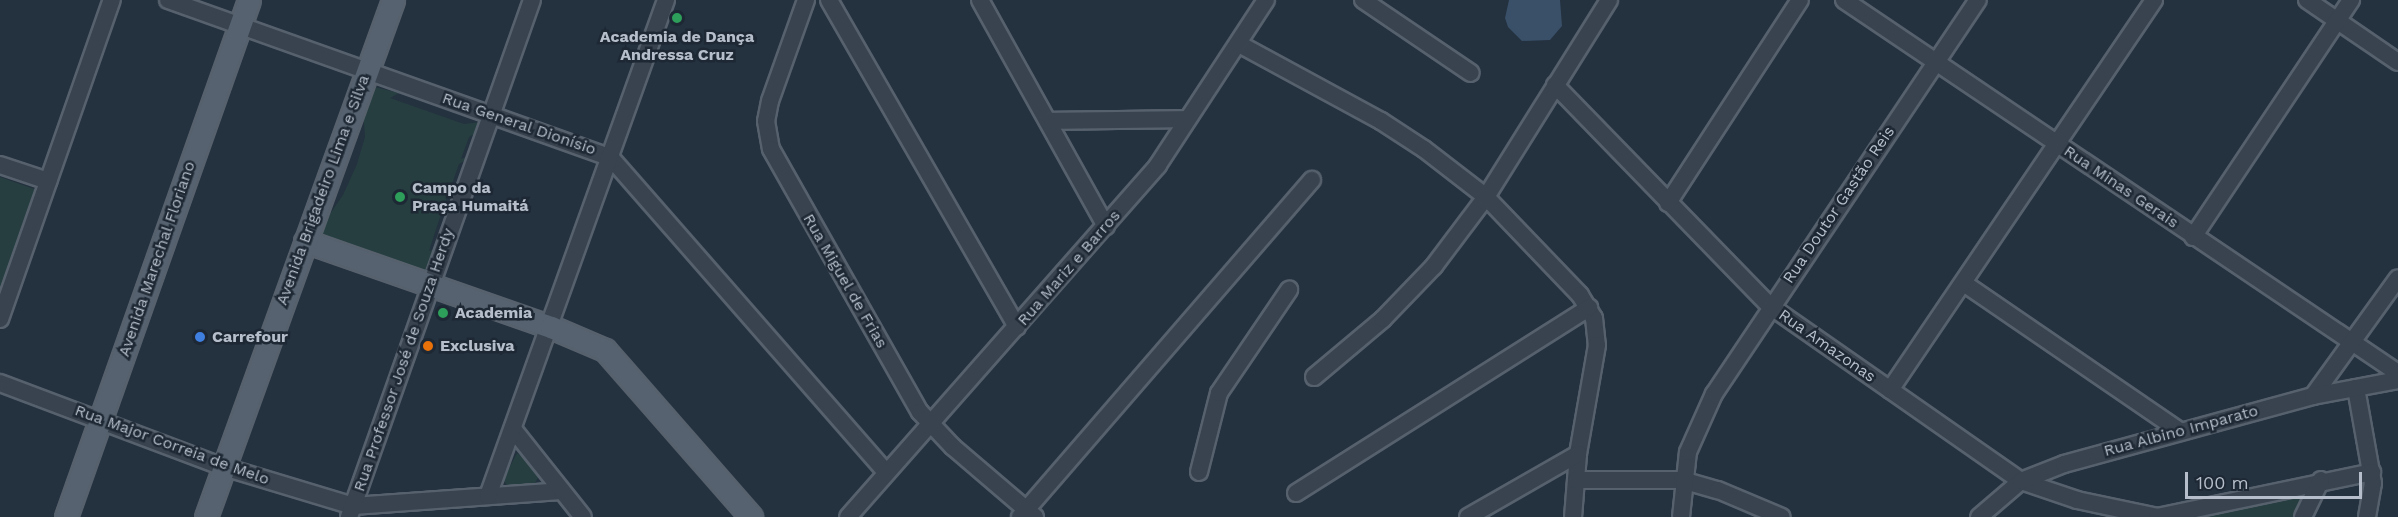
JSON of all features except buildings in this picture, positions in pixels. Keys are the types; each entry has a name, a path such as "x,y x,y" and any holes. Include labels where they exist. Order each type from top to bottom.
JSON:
{"main road":[{"name":"Avenida Marechal Floriano","path":"66,517 249,0"},
{"name":"Avenida Brigadeiro Lima e Silva","path":"206,517 393,0"},
{"path":"305,241 594,344 615,358 751,517"}],"street":[{"path":"0,320 112,0"},
{"name":"Rua General Dionísio","path":"168,0 611,158 886,472"},
{"name":"Rua Professor José de Souza Herdy","path":"351,511 532,0"},
{"path":"488,496 551,327 666,0"},
{"name":"Rua Miguel de Frias","path":"806,0 770,101 766,121 771,149 929,424 1028,515"},
{"path":"829,0 1017,327"},
{"path":"980,0 1106,226"},
{"name":"Rua Mariz e Barros","path":"848,517 1158,165 1266,0"},
{"path":"1363,0 1471,73"},
{"path":"1314,377 1420,282 1486,197 1609,0"},
{"path":"1668,203 1800,0"},
{"name":"Rua Minas Gerais","path":"1845,0 2193,237 2398,373"},
{"name":"Rua Doutor Gastão Reis","path":"1681,517 1682,480 1700,421 1736,357 1978,0"},
{"path":"1890,390 1965,284 2154,0"},
{"path":"2307,0 2398,62"},
{"path":"2193,237 2351,0"},
{"path":"1239,44 1400,133 1486,197 1566,276 1589,308 1597,326 1597,345 1578,454 1574,517"},
{"name":"Rua Amazonas","path":"1555,85 1770,306 2021,481 2077,500 2157,517 2321,480 2372,471"},
{"path":"1049,121 1187,119"},
{"path":"0,165 48,181"},
{"path":"1028,515 1312,180"},
{"path":"2313,396 2398,278"},
{"path":"1965,284 2178,430"},
{"path":"1199,472 1219,393 1289,290"},
{"path":"1296,493 1589,308"},
{"name":"Rua Albino Imparato","path":"1979,517 2021,481 2102,451 2313,396 2398,380"},
{"name":"Rua Major Correia de Melo","path":"0,383 224,467 351,511 488,496 560,491"},
{"path":"2356,388 2372,471 2374,497 2367,517"},
{"path":"513,429 560,491 583,517"},
{"path":"1468,517 1578,454"},
{"path":"1576,480 1682,480 1718,490 1782,517"},
{"path":"2303,517 2321,480"}],"green space":[{"path":"371,86 399,93 390,98 464,124 480,122 480,131 469,137 461,159 473,154 472,157 459,164 444,206 457,200 454,206 441,214 429,251 440,246 430,273 402,271 410,265 356,246 346,252 320,241 321,227 343,195 357,164 365,137 363,107"},
{"path":"0,177 37,190 0,294"},
{"path":"517,453 533,466 539,476 535,483 509,488 503,480"},
{"path":"2302,489 2306,496 2298,517 2180,517"}],"water":[{"path":"1509,0 1560,0 1562,26 1550,40 1522,41 1508,27 1505,18"}],"place":[{"name":"Academia de Dança Andressa Cruz","path":"677,18"},
{"name":"Campo da Praça Humaitá","path":"400,197"},
{"name":"Academia","path":"443,313"},
{"name":"Carrefour","path":"200,337"},
{"name":"Exclusiva","path":"428,346"}]}
